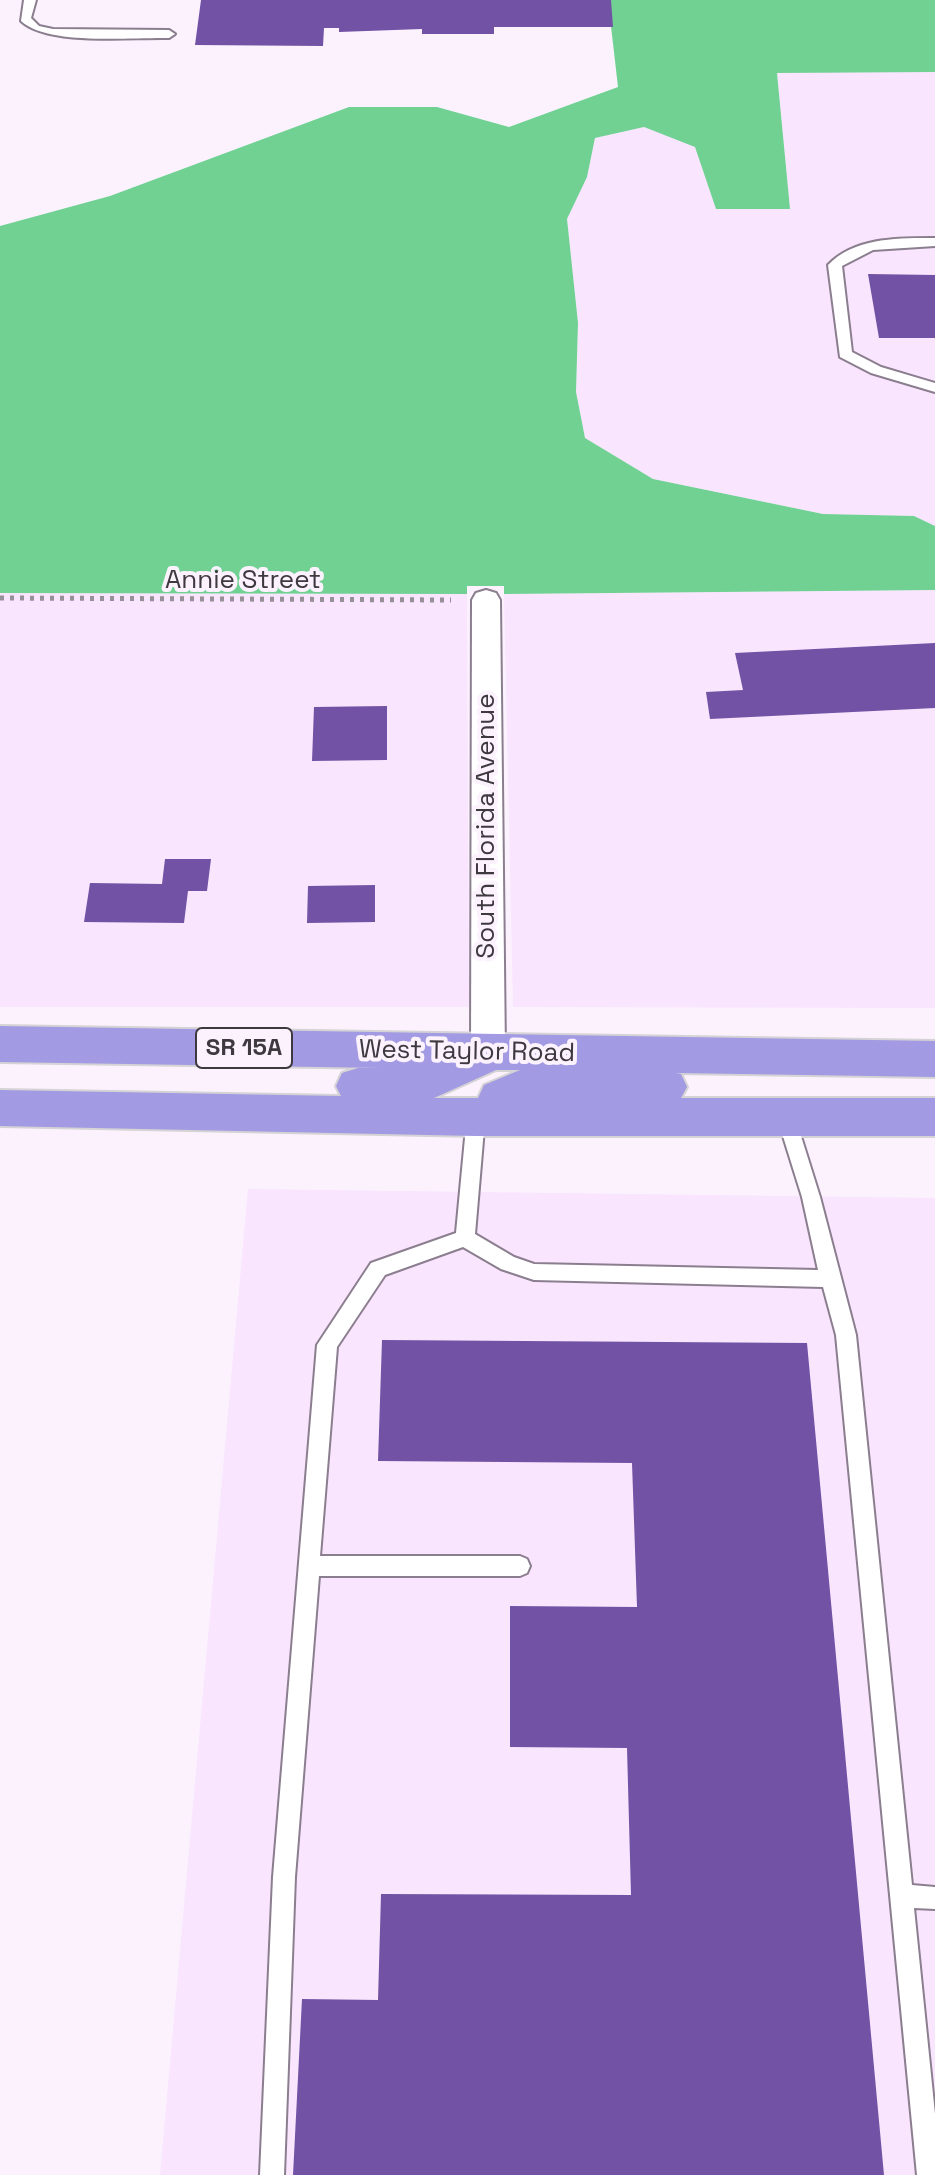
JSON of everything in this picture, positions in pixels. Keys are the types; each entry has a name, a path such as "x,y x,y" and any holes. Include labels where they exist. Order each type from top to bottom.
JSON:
{"highway":[{"name":"West Taylor Road","path":"0,1044 927,1059"},
{"path":"0,1086 26,1080 425,1085 450,1075 488,1052"},
{"path":"476,1117 500,1098 521,1088 831,1089 869,1084 927,1059"},
{"path":"0,1108 476,1117 935,1117"}],"street":[{"name":"South Florida Avenue","path":"486,600 488,1052"}],"lane":[{"path":"30,0 25,19 35,28 52,33 169,34"},
{"path":"935,242 872,245 848,254 835,265 845,354 876,370 935,388"},
{"path":"465,1238 476,1117"},
{"path":"786,1117 811,1197 846,1335 929,2175"},
{"path":"272,2175 284,1877 327,1345 378,1269 465,1238 508,1263 534,1272 830,1279"},
{"path":"309,1566 520,1566"},
{"path":"900,1896 935,1898"}],"path":[{"name":"Annie Street","path":"0,598 486,600"}],"shaded area":[{"path":"777,72 935,72 935,526 914,516 823,514 653,479 585,438 576,392 578,323 567,219 587,177 595,138 644,127 695,146 716,209 790,209"},
{"path":"935,590 935,1008 513,1007 504,594"},
{"path":"0,593 467,594 469,1007 0,1007"},
{"path":"248,1189 935,1198 935,2175 160,2175"}],"green space":[{"path":"608,0 935,0 935,72 777,73 790,209 716,209 695,147 644,127 595,138 587,177 567,219 578,323 576,392 585,438 653,479 823,514 914,516 935,526 935,590 504,594 504,586 467,586 467,594 0,593 0,226 110,196 349,107 437,107 509,127 618,87"}],"building":[{"path":"201,0 611,0 613,27 494,27 494,34 422,34 422,29 339,32 339,28 324,28 323,46 195,45"},
{"path":"868,274 935,275 935,338 879,338"},
{"path":"935,643 935,708 710,719 706,692 743,690 735,653"},
{"path":"387,706 387,760 312,761 314,707"},
{"path":"165,859 211,859 207,891 188,891 184,923 84,922 90,883 162,884"},
{"path":"375,885 375,922 307,923 308,886"},
{"path":"382,1340 807,1343 884,2175 293,2175 302,1999 378,2000 381,1894 631,1895 627,1748 510,1747 510,1606 637,1607 632,1463 378,1461"}]}
